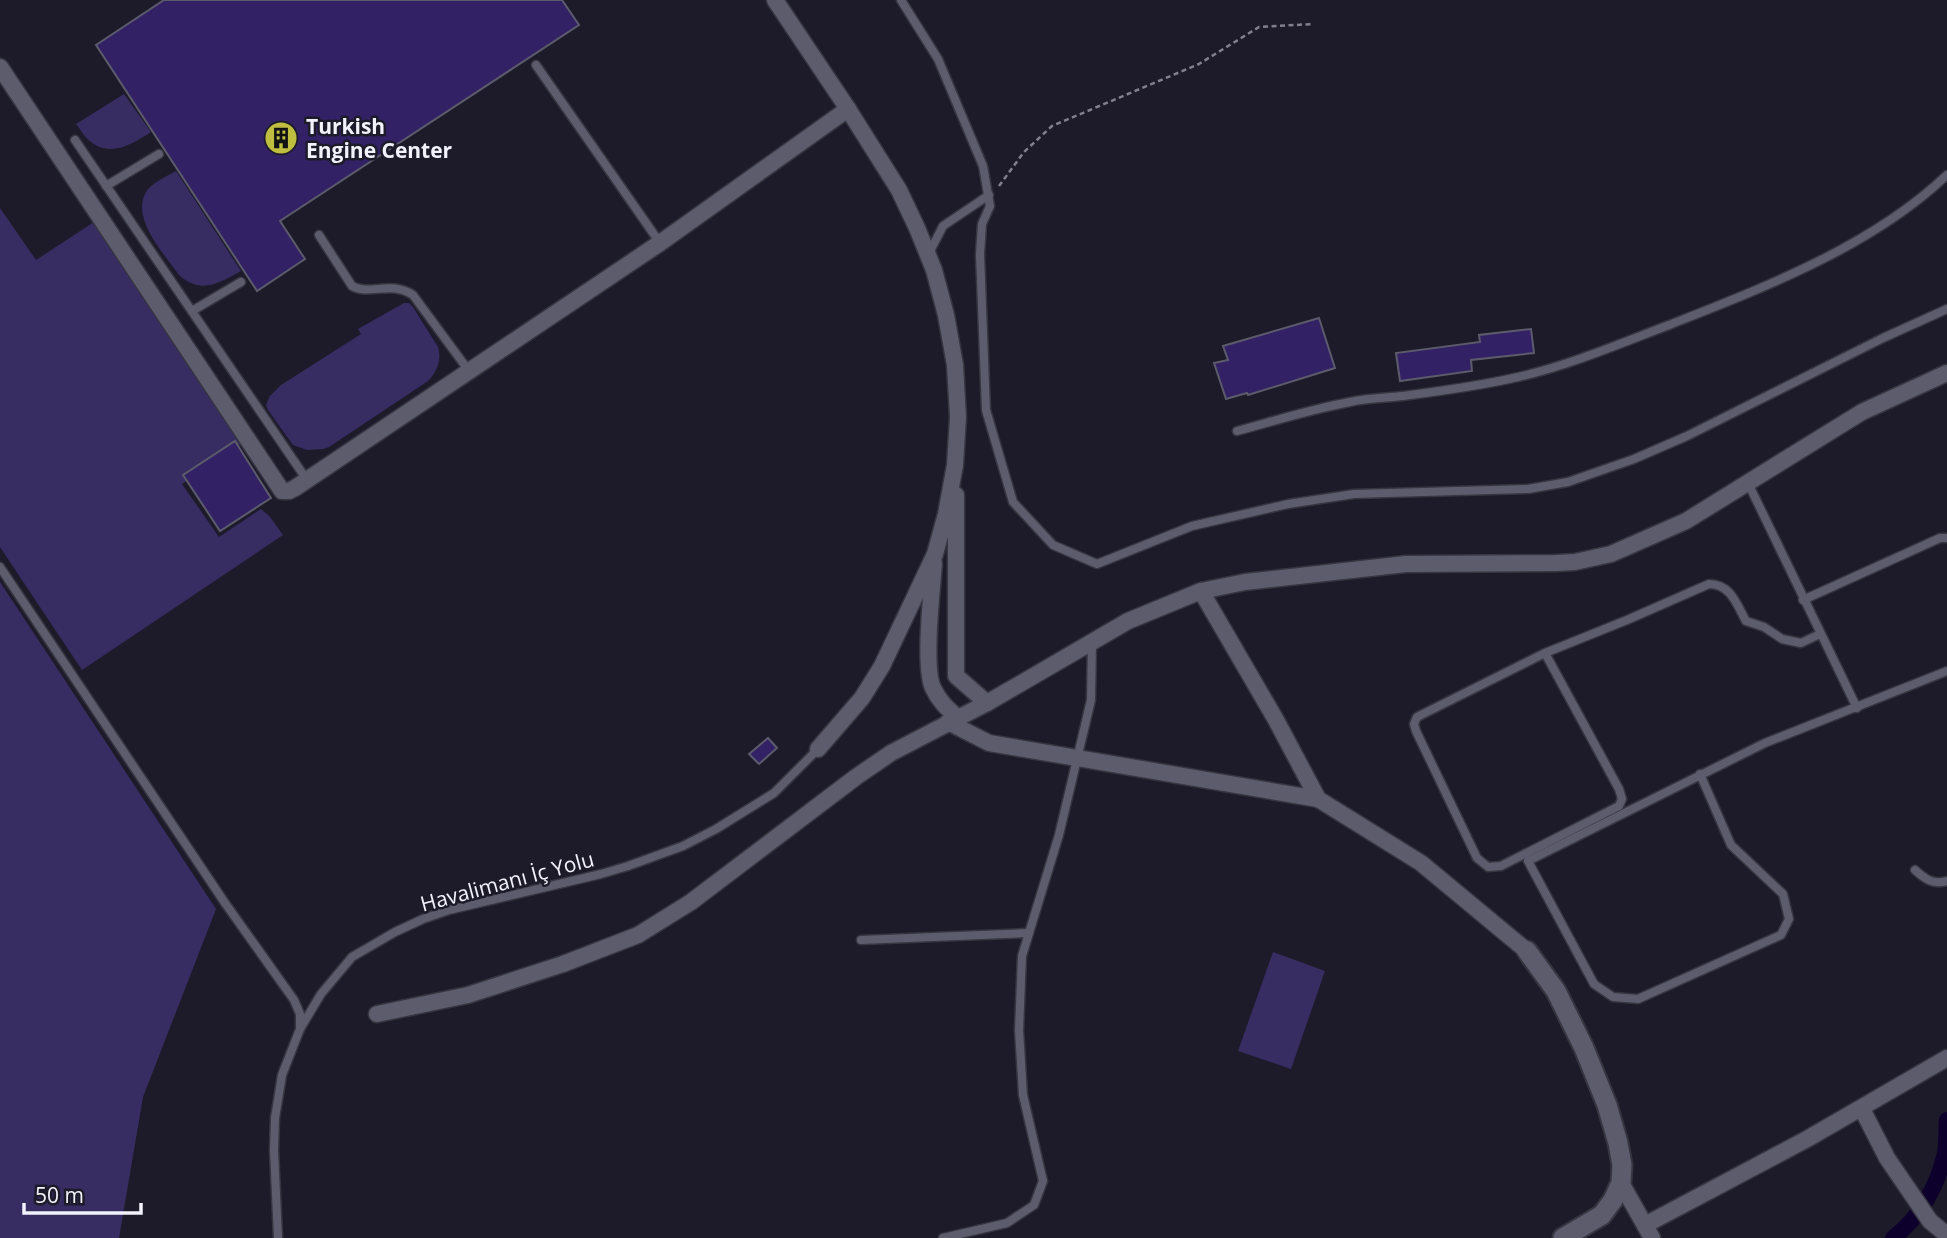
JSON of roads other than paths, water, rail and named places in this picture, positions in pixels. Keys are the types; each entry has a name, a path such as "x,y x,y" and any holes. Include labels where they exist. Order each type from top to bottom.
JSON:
{"street":[{"path":"775,0 848,108 899,190 928,256 946,315 955,365 958,417 955,465 956,676 987,703"},
{"path":"0,66 282,491 289,491 307,480 660,243 848,108"},
{"path":"377,1014 468,995 564,964 638,934 691,902 891,753 987,703 1129,621 1201,591 1245,582 1406,564 1575,562 1611,554 1686,521 1862,412 1947,373"},
{"path":"818,749 862,698 882,666 934,554 946,514 955,465"},
{"path":"934,554 929,654 931,685 953,719 989,743 1318,799 1421,863 1527,951 1541,968 1565,1008 1584,1048 1607,1105 1622,1165 1621,1183 1602,1214 1563,1238"},
{"path":"1201,591 1276,720 1318,799"},
{"path":"1621,1183 1648,1232 1947,1058"},
{"path":"1862,1109 1887,1158 1930,1221 1947,1235"}],"lane":[{"path":"901,0 938,60 983,166 990,206 982,224 980,254 986,410 1013,502 1053,545 1097,564 1192,526 1288,504 1354,494 1528,489 1568,482 1634,459 1676,440 1947,309"},
{"path":"536,65 660,243"},
{"path":"75,140 307,480"},
{"path":"106,186 159,154"},
{"path":"1237,431 1353,401 1459,388 1520,377 1591,355 1752,292 1842,248 1904,211 1927,194 1947,174"},
{"path":"928,256 943,226 989,195"},
{"path":"319,235 352,286 357,289 393,287 405,289 414,295 469,371"},
{"path":"192,311 241,282"},
{"path":"1748,483 1857,708"},
{"path":"1803,600 1940,538 1947,538"},
{"path":"0,567 225,903 294,1000 300,1014 300,1029"},
{"path":"1545,653 1622,799 1619,806 1501,866 1488,867 1477,858 1414,724 1417,718 1545,653 1709,584 1718,584 1728,590 1746,621 1764,627 1782,639 1801,643 1820,634"},
{"path":"943,1238 1007,1223 1034,1205 1043,1181 1023,1095 1019,1030 1022,956 1059,835 1090,700 1092,642"},
{"path":"1700,774 1731,845 1783,894 1789,919 1781,935 1638,999 1613,997 1594,984 1528,861 1700,774 1765,743 1947,671"},
{"name":"Havalimanı İç Yolu","path":"278,1238 274,1150 275,1118 282,1075 300,1029 321,994 352,957 423,919 449,910 601,874 683,846 725,824 774,793 818,749"},
{"path":"1915,870 1927,881 1947,881"},
{"path":"861,940 1029,933"}],"waterway":[{"path":"1893,1238 1919,1211 1932,1189 1945,1153 1947,1120"}],"place":[{"name":"Turkish Engine Center","path":"281,138"}]}
